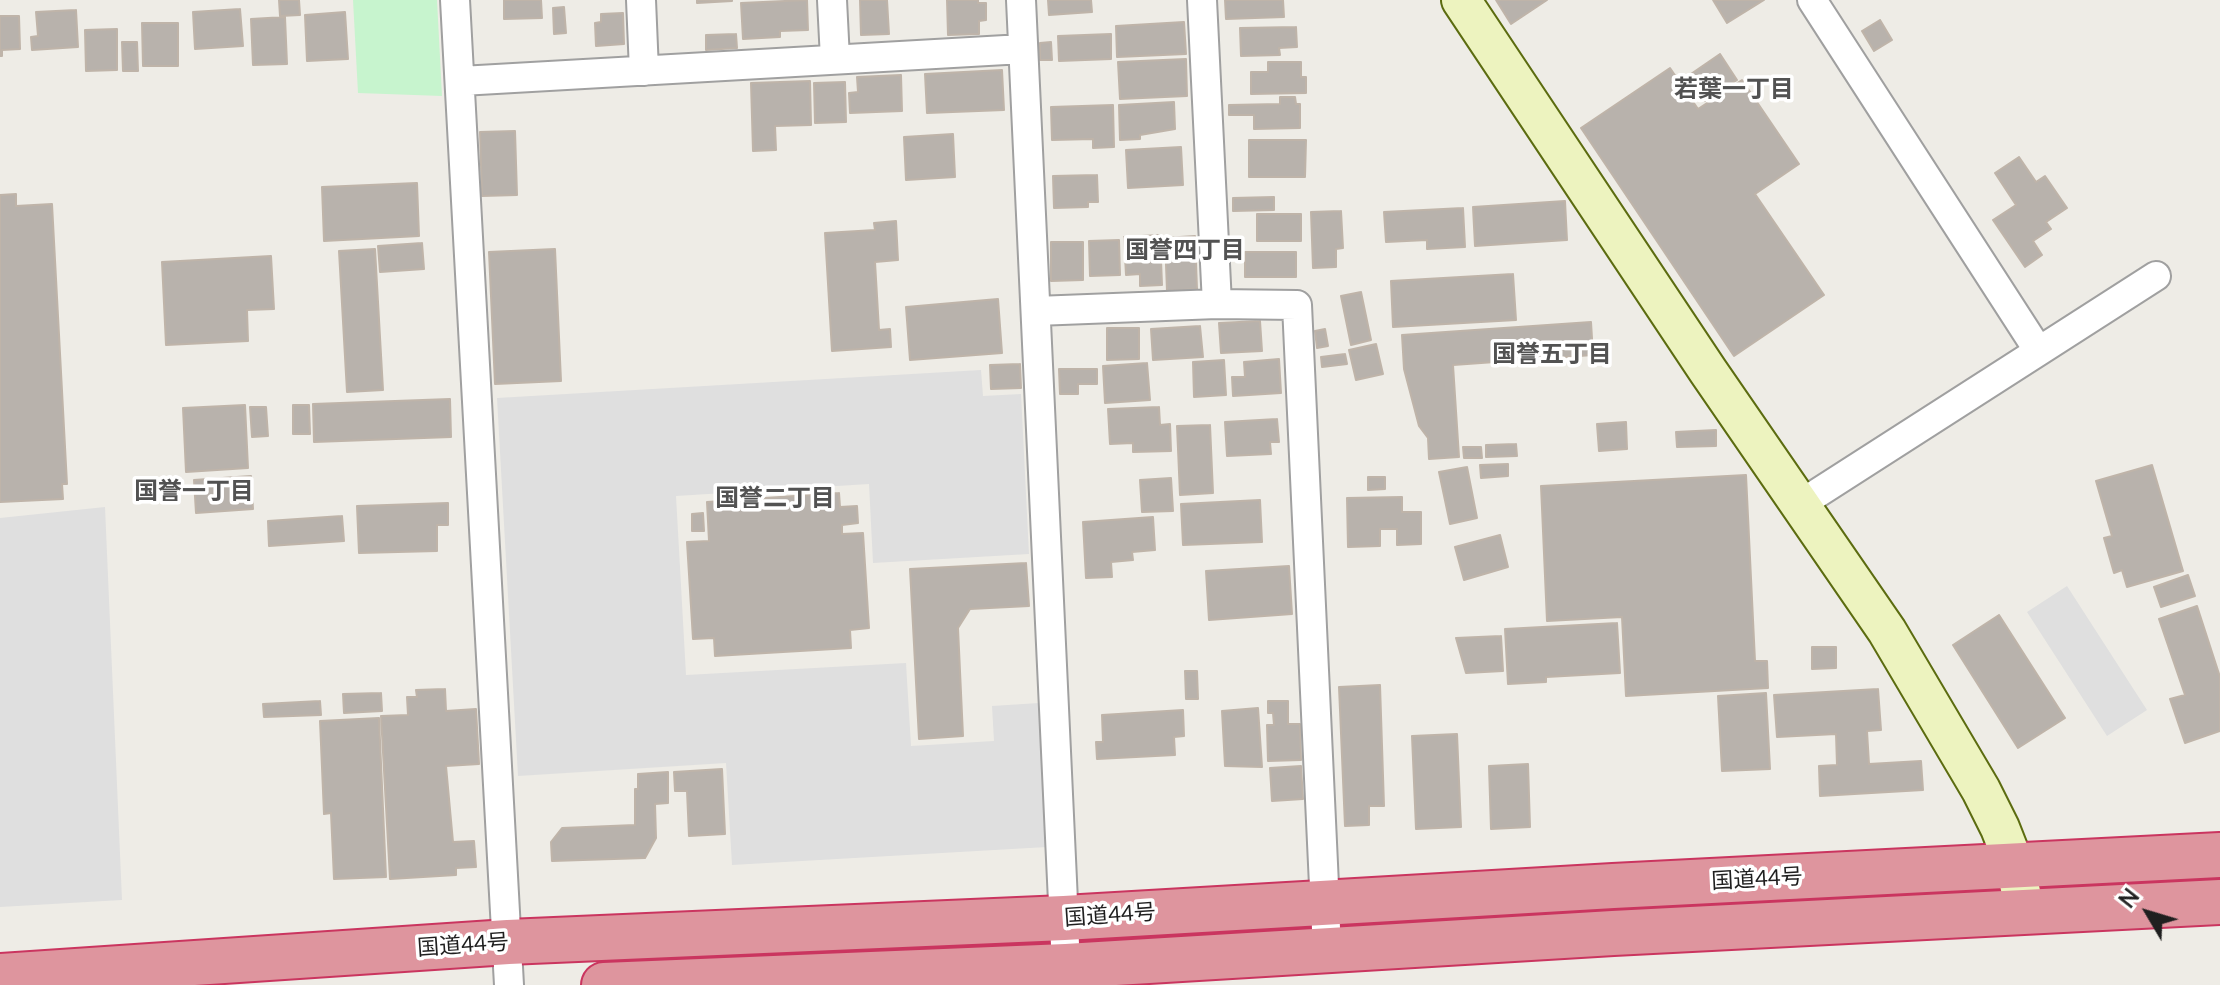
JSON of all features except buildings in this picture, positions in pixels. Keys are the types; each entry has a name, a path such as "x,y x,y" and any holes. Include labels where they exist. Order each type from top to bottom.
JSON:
{"highway":[{"name":"国道44号","path":"0,976 508,942 1064,918 2220,855"},
{"path":"604,985 1066,966 2025,910 2220,902"}],"street":[{"path":"455,0 509,985"},
{"path":"641,0 644,71"},
{"path":"832,0 835,59"},
{"path":"1021,0 1066,966"},
{"path":"1202,0 1217,304"},
{"path":"1461,0 1799,505 1887,631 1981,790 2015,866 2025,910"},
{"path":"1812,0 2038,350"},
{"path":"461,81 1023,49"},
{"path":"1799,505 2156,276"},
{"path":"1036,311 1217,304 1297,305 1327,950"}],"green space":[{"path":"353,0 437,0 442,96 358,93"}],"shaded area":[{"path":"981,370 983,396 1021,394 1029,554 873,563 869,484 676,496 686,675 906,663 911,746 994,741 992,706 1039,703 1047,847 732,865 726,763 518,776 497,398"},
{"path":"105,507 122,900 0,907 0,518"},
{"path":"2067,586 2147,710 2107,736 2027,612"}],"district":[{"name":"若葉一丁目","path":"1734,89"},
{"name":"国誉四丁目","path":"1185,250"},
{"name":"国誉五丁目","path":"1552,354"},
{"name":"国誉一丁目","path":"194,491"},
{"name":"国誉二丁目","path":"775,498"}]}
